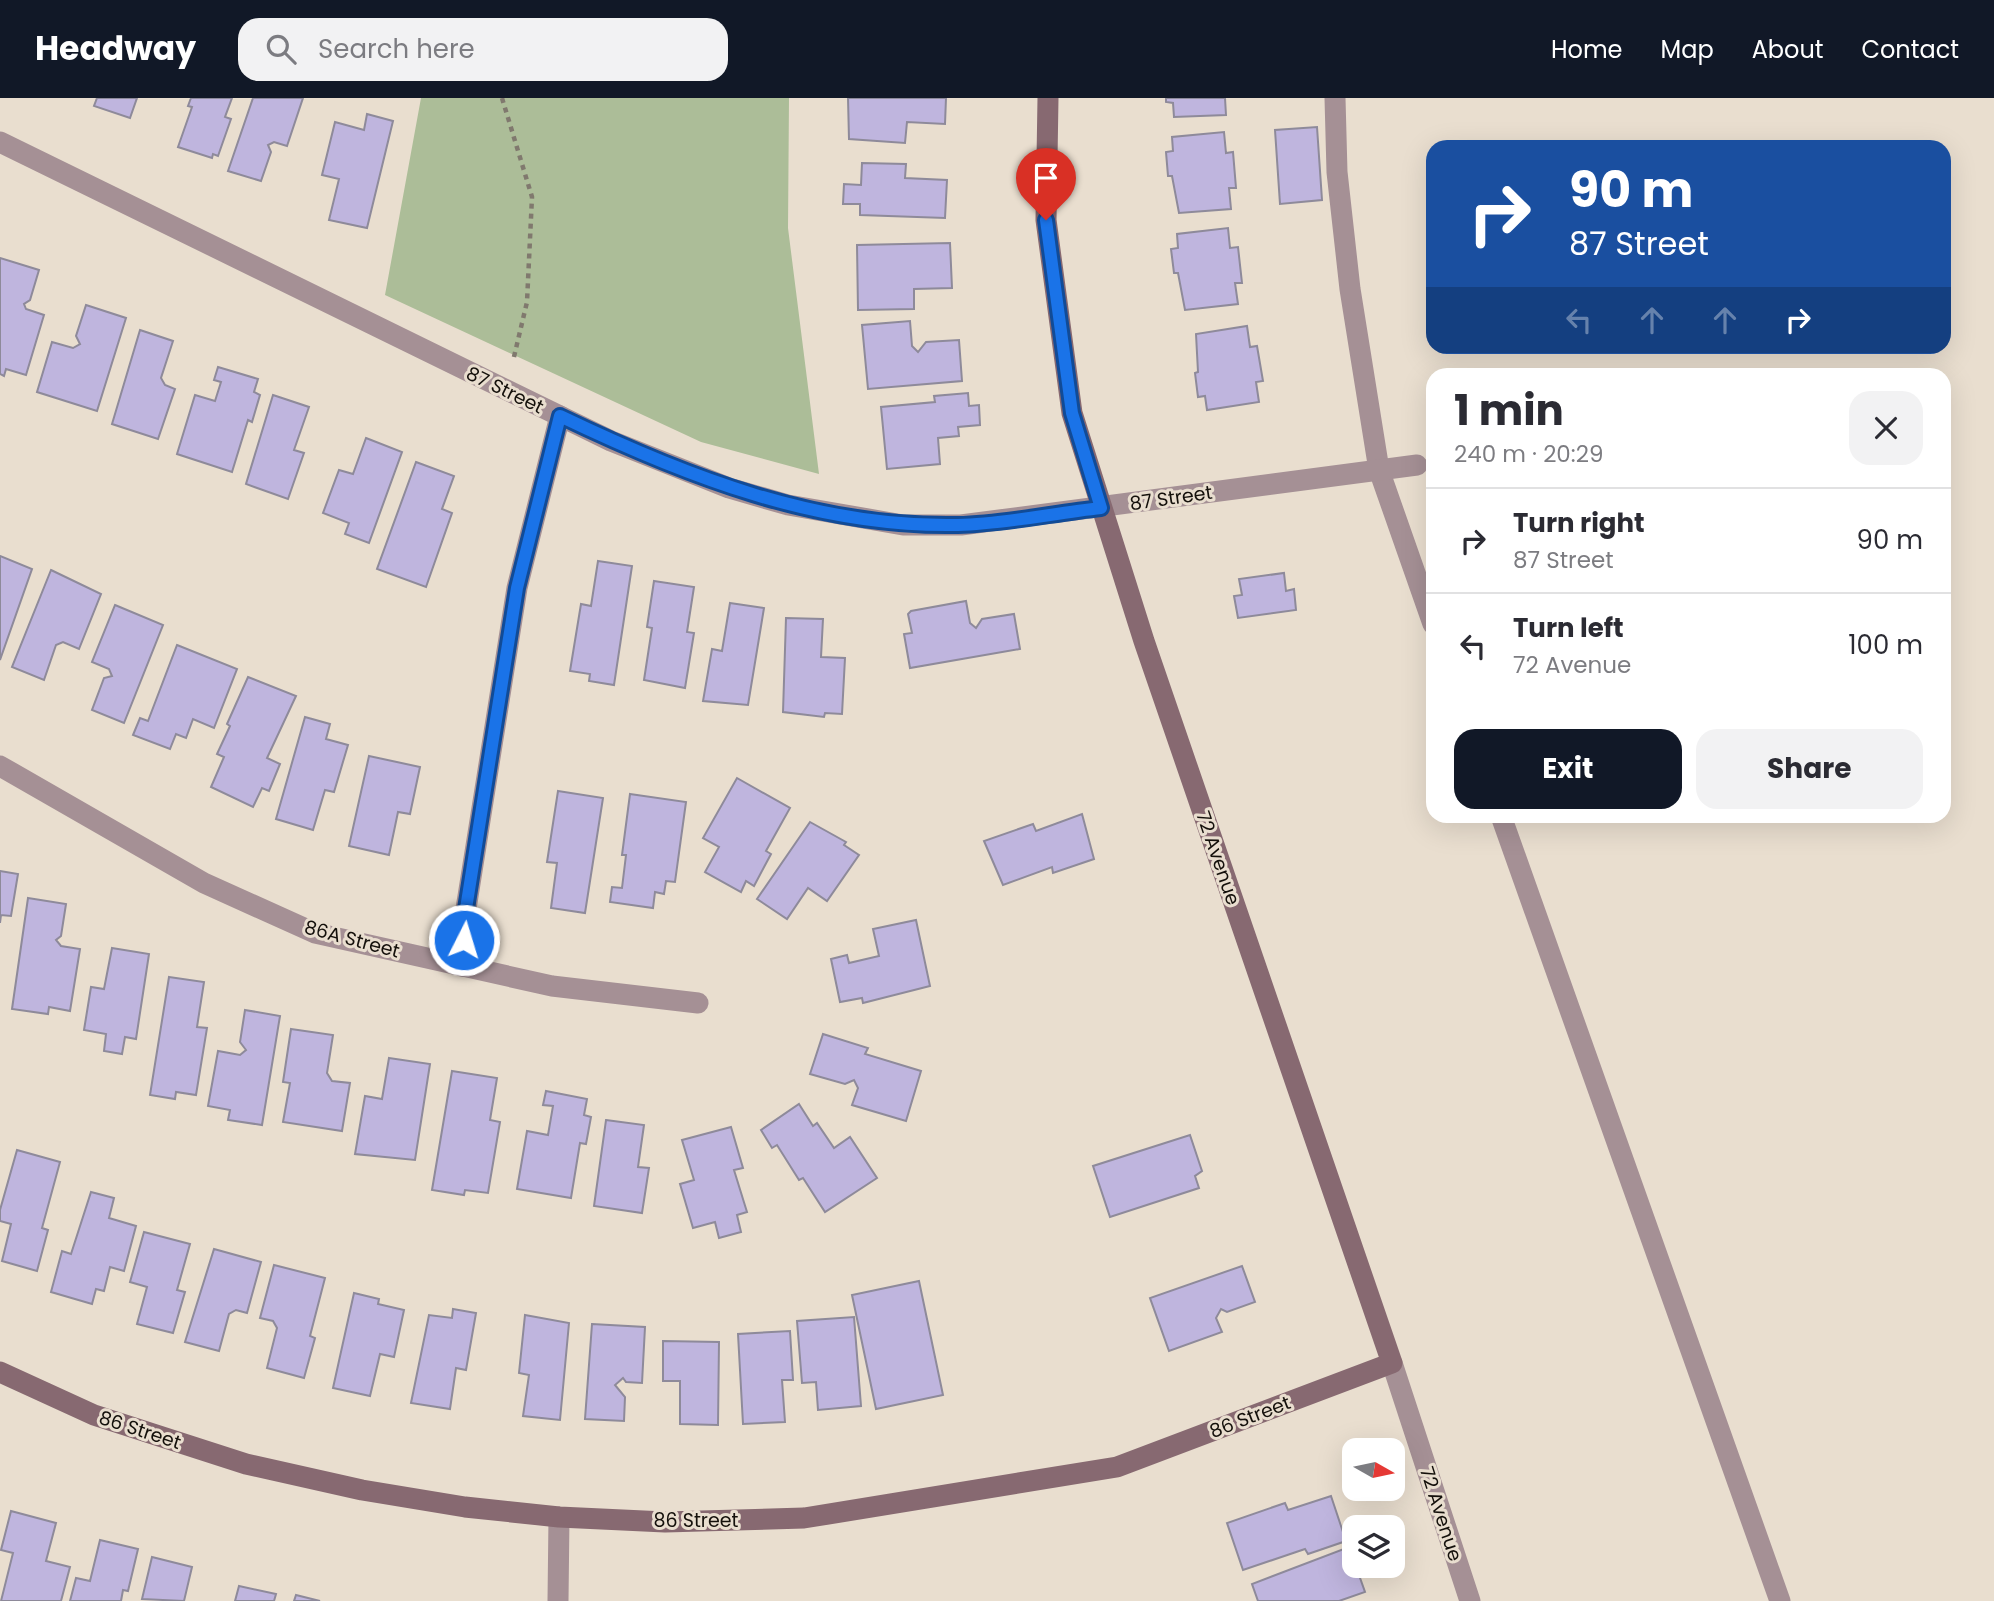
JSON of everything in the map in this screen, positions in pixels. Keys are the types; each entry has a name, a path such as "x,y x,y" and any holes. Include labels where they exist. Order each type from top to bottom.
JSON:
{"street":[{"name":"72 Avenue","path":"1048,98 1048,234 1072,413 1101,508 1392,1363 1470,1601"},
{"path":"1335,98 1337,172 1350,289 1379,470 1426,604"},
{"name":"87 Street","path":"0,142 560,416 729,488 800,508 903,525 961,525 1417,465"},
{"path":"462,966 465,915 517,588 560,416"},
{"name":"86A Street","path":"0,766 204,883 315,933 552,986 698,1003"},
{"path":"1503,823 1780,1601"},
{"name":"86 Street","path":"0,1372 94,1415 246,1464 362,1490 465,1507 559,1517 665,1522 804,1517 1117,1467 1392,1363"},
{"path":"558,1601 559,1517"}],"path":[{"path":"502,98 532,197 527,302 506,390"}],"green space":[{"path":"421,98 789,98 788,228 819,474 701,442 385,295"}],"building":[{"path":"97,98 137,98 130,118 94,106"},
{"path":"191,98 232,98 225,117 231,119 218,156 213,154 212,158 178,147 192,107 188,106"},
{"path":"253,98 303,98 287,146 274,142 268,145 271,152 261,181 228,171"},
{"path":"848,98 946,98 945,124 907,122 905,143 849,139"},
{"path":"1166,98 1225,98 1226,115 1174,117 1173,103 1166,102"},
{"path":"367,114 393,121 367,228 329,220 339,179 322,175 335,122 364,130"},
{"path":"1317,127 1322,200 1280,204 1275,130"},
{"path":"1224,132 1226,153 1233,152 1236,188 1229,188 1231,209 1179,213 1172,176 1168,176 1166,152 1173,151 1172,137"},
{"path":"862,163 906,164 905,178 947,180 945,218 860,215 860,204 843,204 844,184 861,185"},
{"path":"1228,228 1230,248 1238,247 1242,283 1235,283 1238,304 1185,310 1178,273 1174,273 1171,249 1178,248 1177,234"},
{"path":"950,243 952,288 914,289 914,309 858,310 857,245"},
{"path":"0,258 39,270 30,300 24,304 26,309 44,315 26,375 6,369 4,376 0,374"},
{"path":"86,305 126,318 97,411 37,392 52,342 73,348 80,344 76,336"},
{"path":"910,321 912,346 918,352 926,342 959,340 962,381 868,389 862,325"},
{"path":"1247,326 1250,347 1257,346 1263,381 1256,382 1259,402 1207,410 1205,396 1198,397 1195,373 1198,372 1196,334"},
{"path":"140,330 173,341 161,378 165,385 175,389 158,439 112,424"},
{"path":"218,367 258,379 254,392 260,395 252,422 248,420 232,472 177,454 195,395 215,401 221,382 214,380"},
{"path":"968,393 969,406 979,405 980,425 958,427 959,436 938,438 940,464 887,469 881,407 935,402 934,396"},
{"path":"273,395 309,407 294,450 304,453 288,499 246,484"},
{"path":"366,438 402,452 369,543 345,534 349,523 323,513 339,470 353,474"},
{"path":"416,462 454,476 442,509 452,513 426,587 377,569"},
{"path":"0,556 32,569 0,660"},
{"path":"598,561 632,566 614,685 589,681 590,674 570,671 581,604 591,606"},
{"path":"51,570 101,594 79,649 63,642 56,645 44,680 12,667"},
{"path":"1284,573 1286,591 1294,589 1296,610 1238,618 1234,596 1242,595 1239,579"},
{"path":"654,581 694,587 687,632 694,633 685,688 644,680 652,628 647,627"},
{"path":"966,601 970,623 976,628 982,619 1014,614 1020,649 910,668 904,634 912,633 908,614 911,611"},
{"path":"730,603 764,608 748,705 703,701 712,649 722,651"},
{"path":"115,605 163,625 124,723 92,710 104,678 112,676 109,669 92,662"},
{"path":"786,618 823,619 821,657 845,658 842,714 825,713 824,717 783,712"},
{"path":"177,645 237,669 214,728 193,719 186,738 176,734 170,749 133,735 140,718 148,721"},
{"path":"248,677 296,696 267,758 280,764 269,791 262,788 253,807 211,787 224,757 217,754 230,726 227,724"},
{"path":"305,717 330,724 326,739 348,745 334,792 325,790 313,830 276,819"},
{"path":"369,756 420,767 410,814 398,812 389,855 349,846"},
{"path":"737,778 790,808 766,851 771,854 754,886 746,881 741,892 705,872 719,847 703,838"},
{"path":"558,791 603,798 585,913 551,908 557,863 547,862"},
{"path":"630,794 686,802 675,882 666,881 664,894 655,892 653,908 610,902 612,887 622,888 626,855 622,855"},
{"path":"1082,814 1094,859 1053,873 1052,867 1003,885 984,841 1033,824 1036,831"},
{"path":"810,822 846,842 844,845 859,855 827,901 808,888 787,919 757,899"},
{"path":"0,871 18,874 11,916 1,915 0,923"},
{"path":"28,898 66,904 61,936 56,940 61,946 80,949 70,1011 49,1007 48,1014 12,1009"},
{"path":"916,920 930,986 863,1003 862,998 840,1002 831,959 847,955 849,963 879,956 873,929"},
{"path":"112,948 149,954 136,1039 125,1037 122,1054 104,1051 106,1034 84,1030 91,987 104,989"},
{"path":"169,977 204,982 197,1027 207,1028 196,1095 176,1092 175,1099 150,1095"},
{"path":"245,1010 280,1016 262,1125 228,1120 230,1110 208,1106 218,1051 240,1055 246,1050 240,1042"},
{"path":"291,1029 333,1035 327,1073 332,1081 350,1083 342,1131 283,1122 290,1083 283,1082"},
{"path":"823,1034 868,1048 865,1054 921,1071 906,1121 852,1105 858,1088 854,1080 845,1084 810,1074"},
{"path":"389,1058 430,1064 415,1160 355,1154 365,1096 382,1099"},
{"path":"452,1071 497,1078 490,1120 500,1122 488,1193 465,1190 464,1195 432,1190"},
{"path":"546,1091 587,1099 584,1115 591,1117 586,1144 580,1143 571,1198 517,1189 527,1131 548,1135 553,1106 543,1105"},
{"path":"799,1104 813,1126 817,1123 834,1148 850,1137 877,1178 825,1212 803,1178 799,1180 777,1145 772,1148 761,1130"},
{"path":"606,1120 644,1125 638,1167 649,1168 642,1213 594,1206"},
{"path":"731,1127 743,1168 734,1170 747,1212 737,1215 741,1232 719,1238 715,1222 693,1228 680,1184 694,1180 682,1140"},
{"path":"1190,1135 1202,1171 1195,1176 1199,1188 1110,1217 1093,1166"},
{"path":"17,1150 60,1162 42,1228 48,1230 37,1271 2,1261 11,1224 0,1221 0,1210"},
{"path":"91,1192 114,1198 109,1218 136,1226 124,1271 110,1267 104,1291 96,1289 92,1304 51,1292 62,1251 71,1254"},
{"path":"144,1232 190,1244 177,1290 185,1292 173,1333 137,1324 147,1287 130,1282"},
{"path":"214,1249 261,1262 247,1313 236,1310 229,1314 219,1351 185,1342"},
{"path":"274,1265 325,1278 310,1336 315,1338 304,1378 267,1368 277,1328 273,1321 260,1318"},
{"path":"1242,1266 1255,1302 1227,1312 1221,1309 1216,1318 1222,1332 1169,1351 1150,1298"},
{"path":"919,1281 943,1395 876,1409 852,1295"},
{"path":"354,1293 379,1299 378,1304 404,1310 394,1357 380,1354 370,1396 333,1388"},
{"path":"453,1309 476,1313 466,1370 456,1368 450,1409 411,1403 429,1315 452,1318"},
{"path":"525,1315 569,1323 560,1420 523,1416 529,1375 519,1373"},
{"path":"854,1317 861,1406 818,1410 816,1382 802,1383 797,1321"},
{"path":"592,1324 645,1327 642,1383 626,1382 623,1378 615,1385 625,1397 624,1421 585,1419"},
{"path":"790,1331 793,1380 782,1380 785,1422 743,1424 738,1334"},
{"path":"663,1341 719,1342 718,1425 680,1424 680,1381 663,1381"},
{"path":"1331,1496 1342,1529 1342,1542 1308,1554 1305,1549 1243,1570 1227,1523 1285,1503 1288,1510"},
{"path":"11,1511 56,1523 46,1561 70,1567 61,1601 1,1601 13,1553 1,1550"},
{"path":"100,1540 138,1549 128,1591 123,1590 121,1601 70,1601 76,1578 90,1581"},
{"path":"1342,1550 1342,1578 1360,1578 1365,1592 1339,1601 1258,1601 1252,1584"},
{"path":"152,1557 192,1567 184,1601 142,1599"},
{"path":"239,1586 276,1594 274,1601 235,1601"},
{"path":"296,1595 320,1601 294,1601"}],"route":[{"path":"464,940 465,915 517,588 560,416 729,488 788,505 903,525 961,525 1101,508 1072,413 1046,220"}]}
